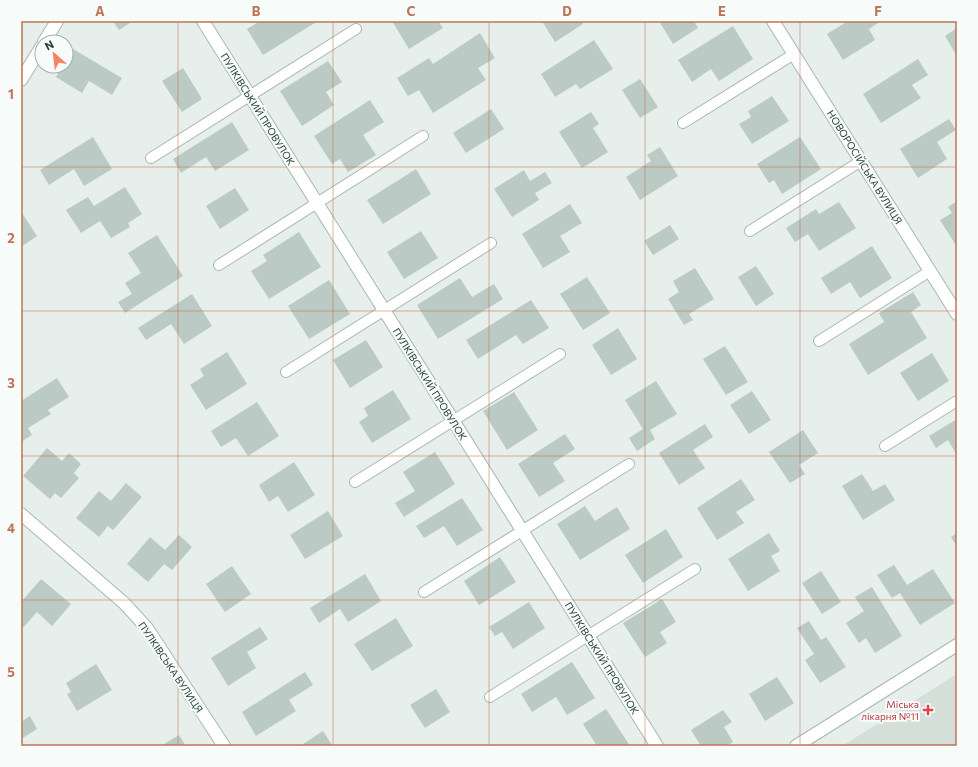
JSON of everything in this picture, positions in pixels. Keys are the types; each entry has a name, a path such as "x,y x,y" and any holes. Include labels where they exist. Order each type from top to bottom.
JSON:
{"street":[{"path":"49,34 57,21"},
{"name":"ПУЛКІВСЬКИЙ ПРОВУЛОК","path":"202,21 657,746"},
{"name":"НОВОРОСІЙСЬКА ВУЛИЦЯ","path":"773,21 957,314"},
{"path":"21,80 34,59"},
{"name":"ПУЛКІВСЬКА ВУЛИЦЯ","path":"21,514 124,603 148,628 224,746"},
{"path":"796,746 957,645"}],"lane":[{"path":"151,158 356,29"},
{"path":"683,123 794,54"},
{"path":"219,265 424,136"},
{"path":"750,231 861,161"},
{"path":"286,372 491,243"},
{"path":"819,341 930,271"},
{"path":"355,482 560,354"},
{"path":"885,446 957,401"},
{"path":"424,592 629,464"},
{"path":"490,697 695,569"}],"shaded area":[{"name":"Міська лікарня №11","path":"957,674 957,746 842,746"}],"building":[{"path":"113,21 133,21 119,30"},
{"path":"260,21 318,21 263,55 247,29"},
{"path":"392,21 438,21 443,28 409,49"},
{"path":"542,21 581,21 583,24 555,42"},
{"path":"659,21 694,21 698,28 673,44"},
{"path":"848,21 881,21 869,29 875,40 843,60 827,34"},
{"path":"733,26 753,59 719,81 711,69 692,82 678,60"},
{"path":"957,28 957,56 945,36"},
{"path":"480,33 495,58 478,68 486,80 433,113 419,90 408,96 397,78 429,58 433,64"},
{"path":"594,40 613,69 580,89 576,84 555,97 541,74"},
{"path":"74,50 122,78 112,95 89,81 82,93 56,77 58,74 74,74"},
{"path":"918,59 928,75 912,85 921,98 881,123 863,94"},
{"path":"328,61 342,82 326,92 334,105 302,126 280,91"},
{"path":"183,68 202,99 182,112 162,81"},
{"path":"640,79 658,107 640,118 622,90"},
{"path":"772,96 789,121 752,144 739,124 751,117 748,111"},
{"path":"370,100 384,122 363,135 376,155 348,172 340,159 332,164 314,136"},
{"path":"491,109 504,129 466,153 453,133"},
{"path":"591,112 599,124 593,128 608,152 582,168 559,132"},
{"path":"949,119 956,130 937,142 947,159 918,178 900,149"},
{"path":"232,122 249,150 215,171 206,157 181,173 173,159"},
{"path":"93,137 112,169 84,186 74,169 49,185 40,170"},
{"path":"800,137 821,169 782,194 774,180 769,183 757,164"},
{"path":"660,147 678,176 640,200 626,177 651,161 647,155"},
{"path":"416,169 431,194 383,224 367,200"},
{"path":"524,170 530,181 545,172 552,183 535,193 539,200 512,217 494,189"},
{"path":"125,187 142,214 128,223 130,227 111,238 100,221 81,233 66,210 88,197 94,206"},
{"path":"235,188 249,210 220,229 206,206"},
{"path":"957,201 957,247 940,220 952,213 948,207"},
{"path":"839,202 856,228 819,251 808,234 795,242 786,228 816,209 819,214"},
{"path":"570,204 582,223 560,236 570,252 543,268 522,234"},
{"path":"22,213 37,236 21,247 21,214"},
{"path":"670,225 679,239 653,255 644,241"},
{"path":"421,231 438,258 404,279 387,252"},
{"path":"299,232 321,267 269,299 251,271 267,261 263,255"},
{"path":"157,235 183,276 125,313 118,302 132,294 125,283 141,273 128,253"},
{"path":"872,246 892,278 860,298 850,282 831,294 821,278"},
{"path":"756,266 774,294 756,306 738,277"},
{"path":"695,268 714,299 689,314 693,320 684,325 668,299 679,292 673,281"},
{"path":"587,277 610,313 583,330 560,294"},
{"path":"460,278 472,297 494,284 503,299 438,339 417,305"},
{"path":"329,280 350,314 309,339 288,306"},
{"path":"913,292 921,305 911,312 927,338 868,375 849,344 884,322 879,313"},
{"path":"192,294 212,326 184,344 171,324 146,340 138,328"},
{"path":"531,300 549,328 523,344 516,335 478,359 466,340"},
{"path":"618,328 637,359 611,375 592,345"},
{"path":"366,340 383,367 350,388 333,360"},
{"path":"725,346 748,382 726,395 703,359"},
{"path":"227,352 247,384 206,410 190,385 204,376 200,369"},
{"path":"932,353 949,381 918,401 900,373"},
{"path":"57,378 69,397 48,410 51,414 28,428 32,435 21,442 21,401"},
{"path":"656,381 677,414 650,430 655,439 637,451 629,438 643,429 625,400"},
{"path":"393,390 411,419 372,443 359,422 368,416 364,408"},
{"path":"752,391 771,420 749,434 730,405"},
{"path":"514,392 538,430 507,450 483,411"},
{"path":"257,402 279,436 248,456 236,438 221,447 211,431"},
{"path":"957,419 957,455 948,440 936,448 929,436"},
{"path":"705,424 713,437 693,450 705,468 679,485 659,453"},
{"path":"803,430 818,453 799,465 805,474 790,483 769,452"},
{"path":"565,434 575,449 553,463 565,481 539,497 518,464"},
{"path":"47,448 62,461 69,453 81,464 74,473 79,478 61,498 55,493 50,499 23,476"},
{"path":"435,452 455,484 404,517 395,503 415,491 403,472"},
{"path":"294,462 315,495 288,512 278,496 269,502 259,485"},
{"path":"862,474 873,491 885,484 895,500 863,520 842,486"},
{"path":"741,479 755,500 736,512 744,523 717,540 697,508"},
{"path":"126,483 142,497 113,530 108,526 99,537 76,518 99,491 111,501"},
{"path":"462,498 483,530 457,546 444,526 424,538 416,526"},
{"path":"585,506 595,521 617,507 630,529 580,560 557,524"},
{"path":"328,511 343,536 305,559 290,535"},
{"path":"666,529 683,557 643,583 625,555"},
{"path":"769,533 780,551 771,556 780,571 748,591 728,559"},
{"path":"957,533 957,547 951,537"},
{"path":"179,535 192,547 172,570 164,564 148,582 127,564 150,537 165,550"},
{"path":"500,557 516,582 479,605 464,581"},
{"path":"894,565 907,585 933,569 955,603 920,625 900,593 892,598 877,575"},
{"path":"232,566 251,594 225,612 206,584"},
{"path":"821,571 841,602 822,614 802,583"},
{"path":"365,574 381,601 348,622 340,609 319,623 310,608"},
{"path":"41,579 71,604 52,626 37,612 21,630 21,602"},
{"path":"872,587 902,636 875,653 866,638 859,643 846,623 864,611 855,597"},
{"path":"662,599 676,622 660,632 667,643 645,657 623,623"},
{"path":"529,602 545,628 513,649 502,632 495,636 489,627"},
{"path":"396,618 413,646 372,671 354,644"},
{"path":"809,621 821,640 826,637 846,667 820,683 805,660 814,654 797,628"},
{"path":"260,627 268,639 247,652 256,668 228,686 211,658"},
{"path":"572,662 595,698 567,715 556,697 532,712 521,694"},
{"path":"96,664 112,690 77,711 67,694 71,692 66,683"},
{"path":"305,672 313,685 289,700 296,711 256,736 242,712"},
{"path":"777,677 794,703 765,721 749,694"},
{"path":"436,689 450,712 425,728 410,705"},
{"path":"606,709 630,746 597,746 583,724"},
{"path":"723,710 732,722 724,727 733,742 726,746 701,746 691,730"},
{"path":"30,716 37,729 21,739 21,722"},
{"path":"323,731 332,745 300,746"},
{"path":"179,735 186,746 161,746"}],"place":[{"name":"Міська лікарня №11","path":"928,710"}]}
